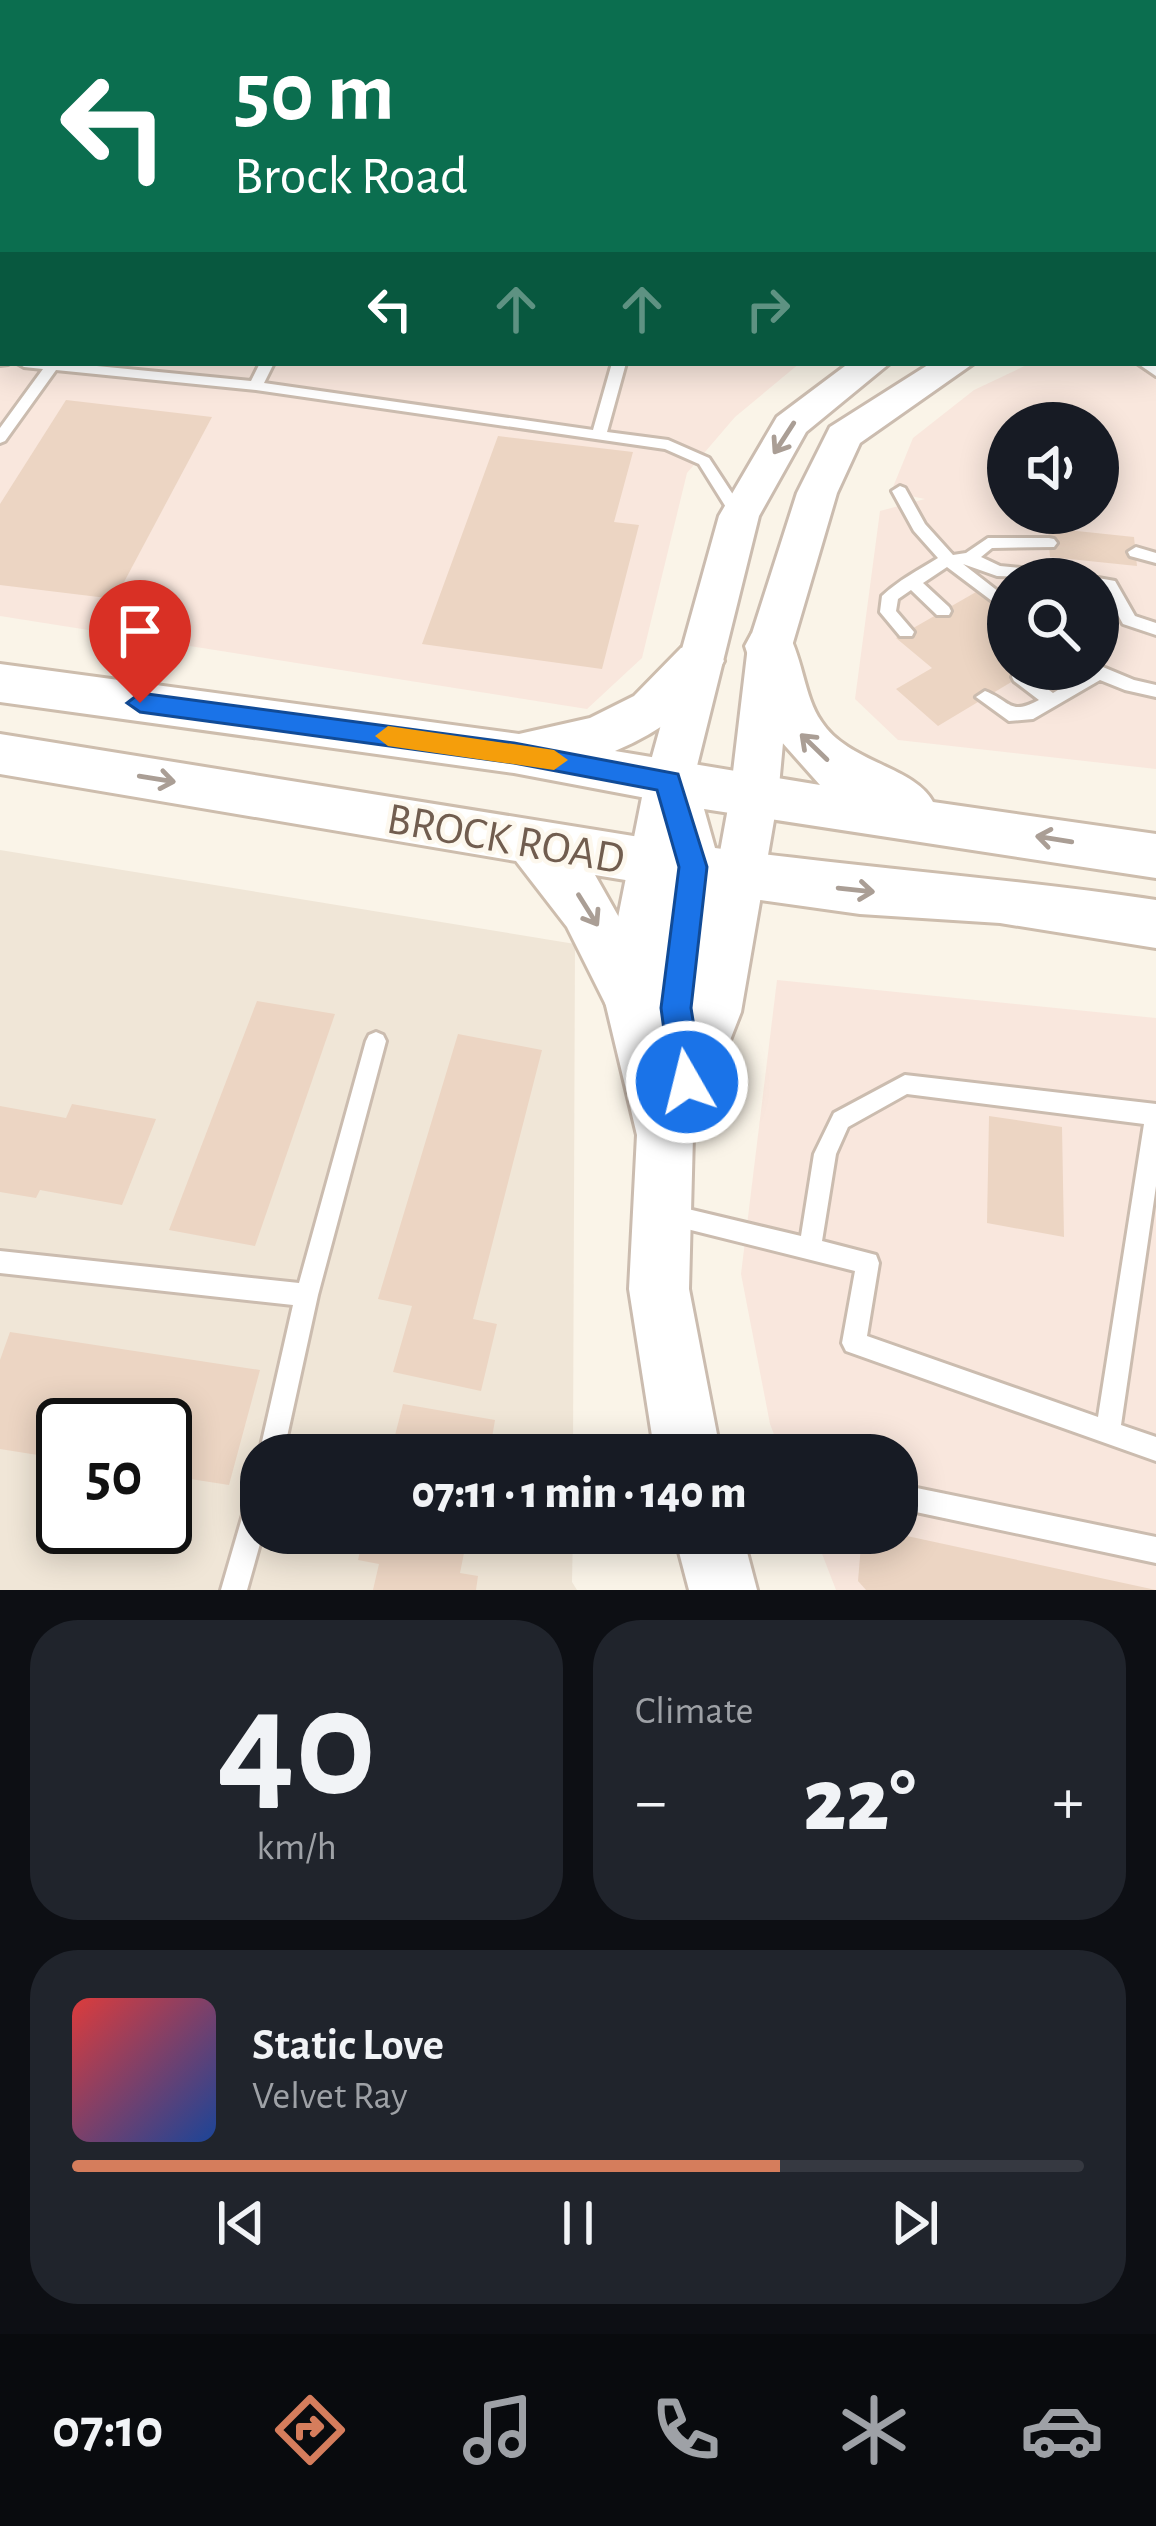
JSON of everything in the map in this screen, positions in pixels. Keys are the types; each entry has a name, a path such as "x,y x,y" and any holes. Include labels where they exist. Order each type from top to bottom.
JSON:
{"main road":[{"path":"770,646 798,731 840,772 952,823"},
{"path":"514,753 601,736 652,710 699,662"},
{"name":"BROCK ROAD","path":"0,683 514,753 754,797 1156,856"},
{"name":"BROCK ROAD","path":"0,754 696,868 860,891 1000,900 1156,925"},
{"path":"669,782 696,868 676,1008 676,1108"},
{"path":"529,839 556,863 592,913 630,993"}],"street":[{"path":"669,782 739,516 791,425 868,366"},
{"path":"687,1434 659,1289 662,1214 676,1108 630,993 696,868 754,797 770,646 818,493 844,436 951,366"},
{"path":"714,1554 723,1590"}],"lane":[{"path":"0,438 52,366"},
{"path":"71,366 256,386 668,445 704,461 739,516"},
{"path":"256,386 266,366"},
{"path":"599,435 619,366"},
{"path":"900,491 912,522 945,561 987,592"},
{"path":"970,558 988,543 1049,543"},
{"path":"1136,552 1156,558"},
{"path":"905,632 888,612 890,596 945,561 970,558 987,566"},
{"path":"910,580 943,611"},
{"path":"1119,602 1129,620 1156,629"},
{"path":"1119,679 1156,691"},
{"path":"1039,690 1052,700"},
{"path":"985,697 1009,715 1027,714 1067,690"},
{"path":"276,1434 307,1295 376,1040"},
{"path":"810,1250 825,1154 841,1120 905,1084 1155,1116 1108,1432"},
{"path":"662,1214 868,1263 854,1343 1156,1449"},
{"path":"0,1262 307,1295"},
{"path":"918,1500 1156,1550"},
{"path":"234,1590 244,1554"}],"shaded area":[{"path":"0,366 796,366 735,417 687,473 642,658 587,709 0,616"},
{"path":"1025,366 1156,366 1156,769 898,740 855,699 880,511 925,499 891,492 913,438 974,390"},
{"path":"0,850 575,944 573,1434 240,1434 240,1554 573,1554 572,1582 577,1590 0,1590"},
{"path":"777,980 1156,1018 1156,1590 836,1590 822,1554 918,1554 918,1434 774,1434 741,1274"}],"building":[{"path":"66,400 212,417 115,599 0,585 0,504"},
{"path":"498,436 633,452 614,522 639,525 602,669 422,644"},
{"path":"1048,534 1105,534 1134,537 1137,566 1119,564 1119,558 1050,557"},
{"path":"976,592 987,601 987,690 998,690 938,726 896,689 932,668 896,638"},
{"path":"257,1001 335,1014 255,1246 169,1230"},
{"path":"458,1034 542,1050 473,1319 497,1324 481,1391 393,1372 412,1306 378,1299"},
{"path":"72,1104 156,1119 122,1205 40,1190 36,1198 0,1192 0,1106 66,1118"},
{"path":"989,1116 1062,1127 1064,1237 987,1223"},
{"path":"10,1332 260,1370 229,1485 192,1479 192,1398 36,1398 36,1455 0,1449 0,1360"},
{"path":"403,1404 495,1420 493,1434 395,1434"},
{"path":"918,1538 1156,1590 866,1590 858,1581 860,1554 918,1554"},
{"path":"359,1554 464,1554 460,1573 478,1576 476,1590 373,1590 379,1564 358,1560"}],"slow traffic":[{"path":"388,736 554,760"}],"route":[{"path":"140,703 514,753 669,782 693,867 676,1008 687,1082"}]}
